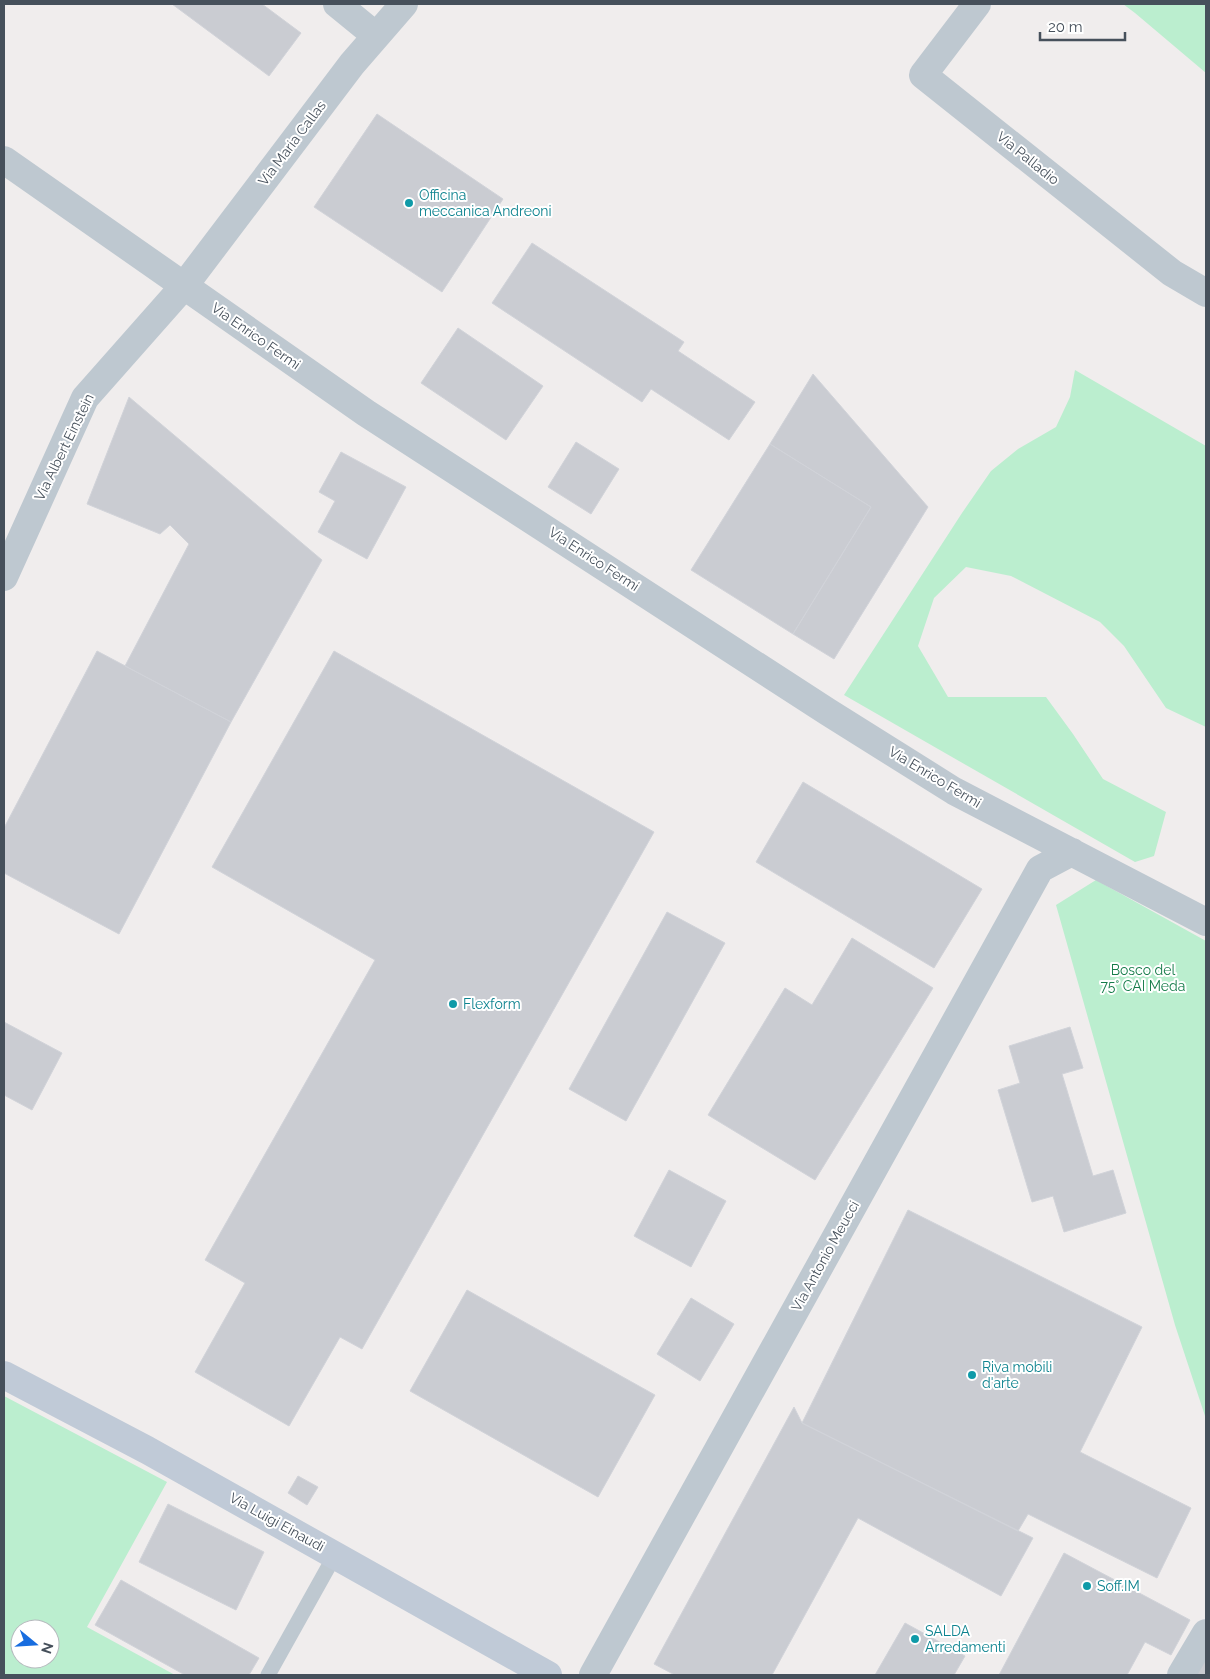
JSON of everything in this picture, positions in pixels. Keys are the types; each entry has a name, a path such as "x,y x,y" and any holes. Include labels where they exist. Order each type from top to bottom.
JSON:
{"street":[{"path":"337,4 375,34"},
{"name":"Via Maria Callas","path":"184,286 375,34 404,4"},
{"name":"Via Palladio","path":"977,4 923,75 1172,273 1206,293"},
{"name":"Via Enrico Fermi","path":"4,160 366,413 828,712 954,791 1206,922"},
{"name":"Via Albert Einstein","path":"4,577 85,398 184,286"},
{"name":"Via Antonio Meucci","path":"592,1675 1040,869 1072,852"},
{"name":"Via Luigi Einaudi","path":"4,1375 147,1450 542,1674"},
{"path":"1182,1675 1206,1633"}],"lane":[{"path":"268,1675 335,1555"}],"green space":[{"path":"1123,4 1206,4 1206,73 1135,13"},
{"path":"1075,370 1206,446 1206,727 1166,708 1124,646 1100,622 1011,576 966,567 934,598 918,646 948,697 1046,697 1103,779 1166,812 1154,856 1135,862 844,695 991,471 1018,449 1056,427 1070,397"},
{"name":"Bosco del 75° CAI Meda","path":"1096,880 1206,941 1206,1419 1175,1325 1056,905"},
{"path":"4,1396 167,1482 87,1627 175,1675 4,1675"}],"building":[{"path":"172,4 262,4 301,33 269,76"},
{"name":"Officina meccanica Andreoni","path":"377,114 503,199 442,292 314,207"},
{"path":"532,243 684,342 678,351 755,402 729,440 651,389 642,402 492,303"},
{"path":"458,328 543,386 506,440 421,383"},
{"path":"813,374 928,507 834,659 793,634 871,507 770,444"},
{"path":"129,397 322,560 231,722 125,666 189,544 170,525 160,534 87,504"},
{"path":"576,442 619,469 591,514 548,487"},
{"path":"770,444 871,507 793,634 691,570"},
{"path":"341,452 406,487 367,559 318,532 335,501 319,492"},
{"path":"97,651 231,722 119,934 4,873 4,828"},
{"name":"Flexform","path":"334,651 654,832 362,1349 340,1337 289,1426 195,1372 245,1283 205,1260 375,960 212,867"},
{"path":"803,782 982,889 934,968 756,862"},
{"path":"667,912 725,943 626,1121 569,1089"},
{"path":"852,938 933,988 815,1180 708,1115 785,988 812,1005"},
{"path":"4,1022 62,1053 32,1110 4,1095"},
{"path":"1070,1027 1083,1068 1062,1074 1093,1176 1113,1170 1126,1213 1064,1232 1053,1196 1032,1202 998,1090 1020,1083 1009,1046"},
{"path":"669,1170 726,1201 691,1267 634,1236"},
{"name":"Riva mobili d'arte","path":"908,1210 1142,1327 1080,1452 1191,1508 1157,1578 1028,1514 1018,1531 802,1423"},
{"path":"467,1290 655,1395 598,1497 410,1391"},
{"path":"691,1298 734,1324 700,1381 657,1354"},
{"path":"794,1407 802,1423 1033,1538 1001,1596 858,1518 772,1675 675,1675 654,1664"},
{"path":"298,1476 318,1487 307,1505 288,1493"},
{"path":"168,1504 264,1552 236,1610 139,1562"},
{"name":"Soff.IM","path":"1064,1553 1190,1620 1171,1655 1145,1642 1127,1675 999,1675"},
{"path":"121,1580 259,1658 249,1675 185,1675 95,1625"},
{"name":"SALDA Arredamenti","path":"905,1623 965,1656 954,1675 875,1675"},
{"path":"1206,1639 1206,1675 1187,1675"}],"place":[{"name":"Officina meccanica Andreoni","path":"409,203"},
{"name":"Flexform","path":"453,1004"},
{"name":"Riva mobili d'arte","path":"972,1375"},
{"name":"Soff.IM","path":"1087,1586"},
{"name":"SALDA Arredamenti","path":"915,1639"}]}
